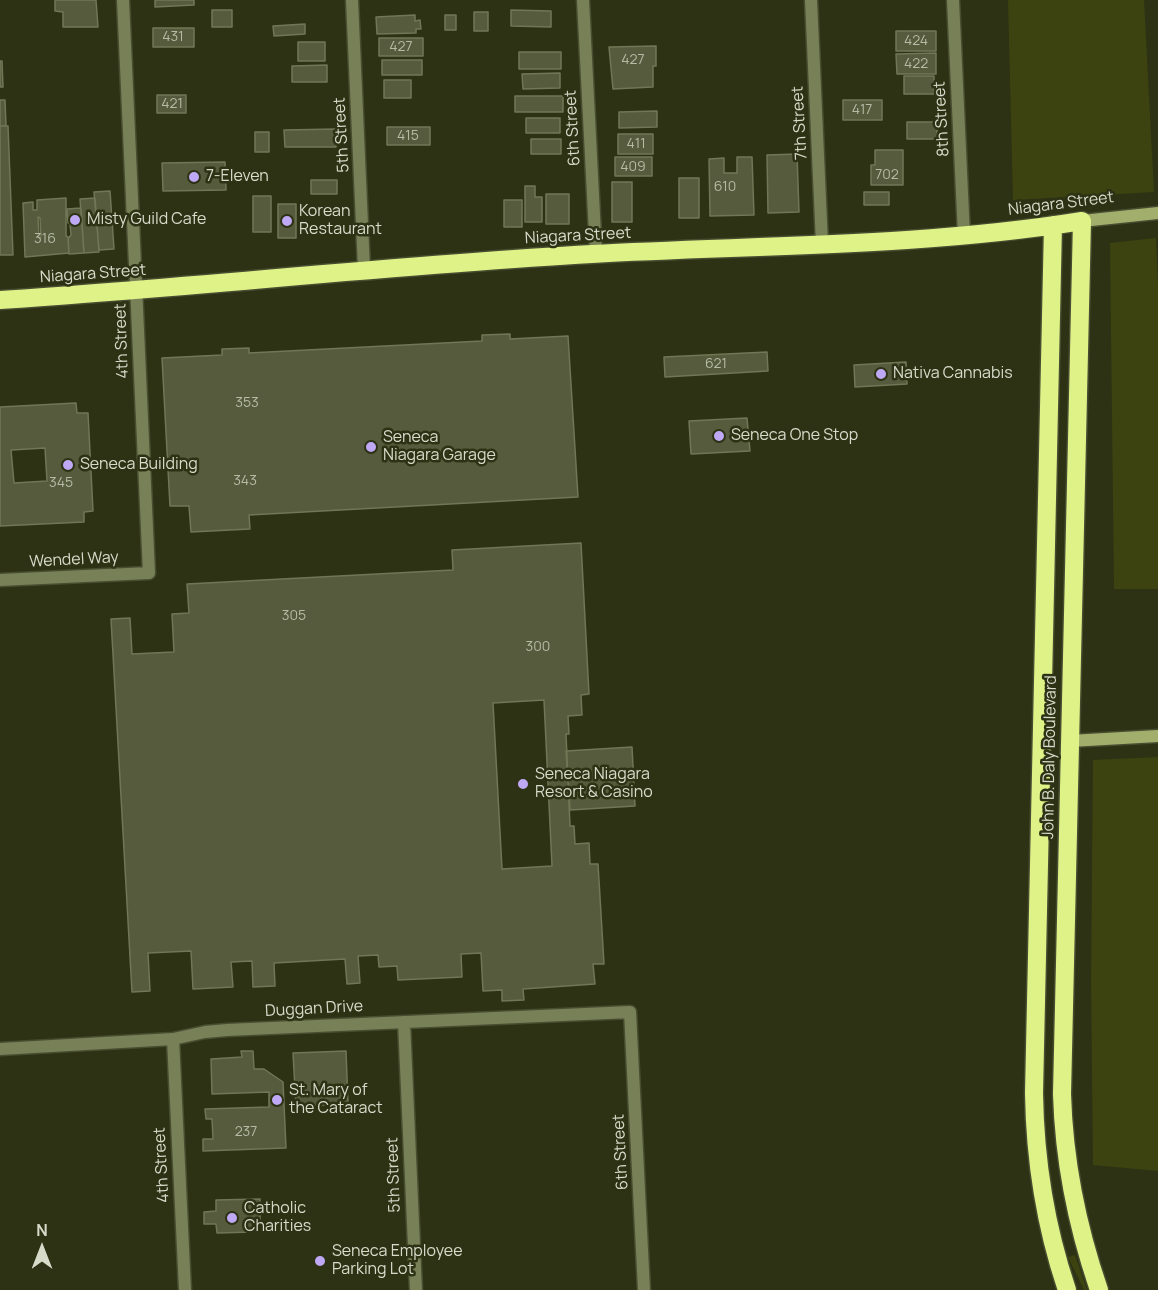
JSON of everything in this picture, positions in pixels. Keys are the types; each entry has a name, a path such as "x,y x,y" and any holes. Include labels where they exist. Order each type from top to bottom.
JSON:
{"highway":[{"name":"Niagara Street","path":"0,300 136,291 364,269 596,254 964,236 1082,221"},
{"name":"John B. Daly Boulevard","path":"1082,221 1063,1120 1073,1199 1099,1290"},
{"name":"John B. Daly Boulevard","path":"1053,225 1034,1093 1036,1153 1044,1206 1067,1290"}],"street":[{"name":"4th Street","path":"123,0 149,573"},
{"name":"5th Street","path":"352,0 364,269"},
{"name":"6th Street","path":"583,0 596,254"},
{"name":"7th Street","path":"811,0 822,244"},
{"name":"8th Street","path":"953,0 964,236"},
{"name":"Niagara Street","path":"1082,221 1158,213"},
{"name":"Wendel Way","path":"0,580 149,573"},
{"path":"1070,741 1158,736"},
{"name":"6th Street","path":"630,1012 644,1290"},
{"name":"Duggan Drive","path":"0,1048 173,1039 226,1030 630,1012"},
{"name":"5th Street","path":"404,1022 416,1290"},
{"name":"4th Street","path":"173,1039 185,1290"}],"green space":[{"path":"1008,0 1144,0 1154,192 1013,200"},
{"path":"1156,238 1158,589 1114,589 1110,243"},
{"path":"1158,757 1158,1171 1093,1165 1091,982 1093,760"},
{"path":"1075,1255 1087,1290 1084,1290 1068,1257"}],"building":[{"path":"55,0 96,0 98,27 63,27 63,12 55,11"},
{"path":"155,0 194,0 194,5 155,7"},
{"path":"212,10 232,10 232,27 212,27"},
{"path":"511,10 551,11 551,27 511,26"},
{"path":"474,12 488,12 488,31 474,31"},
{"path":"415,15 415,21 420,20 421,29 416,29 416,33 377,34 376,17"},
{"path":"445,15 456,15 456,30 445,30"},
{"path":"305,24 305,34 274,36 273,26"},
{"path":"153,28 194,28 194,47 153,47"},
{"path":"896,31 936,31 936,51 896,51"},
{"path":"379,38 423,38 423,56 379,56"},
{"path":"298,42 325,42 325,61 298,61"},
{"path":"656,46 653,87 613,89 609,47"},
{"path":"519,52 561,52 561,69 519,69"},
{"path":"936,53 936,74 897,74 896,54"},
{"path":"382,60 422,60 422,75 382,75"},
{"path":"0,61 2,61 3,87 0,87"},
{"path":"327,65 327,82 292,82 292,66"},
{"path":"560,73 560,88 523,89 522,74"},
{"path":"904,76 934,76 934,94 904,94"},
{"path":"384,80 411,80 411,98 384,98"},
{"path":"157,95 186,95 186,113 157,113"},
{"path":"515,96 563,96 563,112 515,112"},
{"path":"0,100 5,100 6,126 0,126"},
{"path":"843,100 882,100 882,120 843,120"},
{"path":"657,111 657,127 619,128 619,112"},
{"path":"526,118 560,118 560,133 526,133"},
{"path":"907,122 937,122 937,139 907,139"},
{"path":"0,126 8,126 13,255 0,255"},
{"path":"387,127 430,127 430,145 387,145"},
{"path":"336,129 336,147 285,147 284,130"},
{"path":"255,132 269,132 269,152 255,152"},
{"path":"618,134 653,134 653,154 618,154"},
{"path":"531,139 561,139 561,154 531,154"},
{"path":"875,150 903,150 903,185 871,185 871,165 875,165"},
{"path":"797,154 799,212 768,213 767,155"},
{"path":"615,157 652,157 652,176 615,176"},
{"path":"737,157 752,157 754,215 710,216 709,159 724,158 724,173 737,173"},
{"name":"7-Eleven","path":"225,162 226,190 163,191 162,163"},
{"path":"679,178 699,178 699,218 679,218"},
{"path":"311,180 337,180 337,194 311,194"},
{"path":"612,182 632,182 632,222 612,222"},
{"path":"525,186 535,186 535,197 542,197 542,222 525,222"},
{"path":"110,191 114,249 99,250 94,192"},
{"path":"864,192 889,192 889,205 864,205"},
{"path":"546,194 569,194 569,224 546,224"},
{"path":"253,196 271,196 271,232 253,232"},
{"path":"66,198 66,236 69,253 25,257 23,203 33,202 33,210 37,210 37,200","holes":["38,217 40,218 41,237 39,238"]},
{"path":"95,198 99,252 84,253 80,199"},
{"path":"504,200 522,200 522,227 504,227"},
{"name":"Korean Restaurant","path":"278,204 296,204 296,238 278,238"},
{"path":"81,208 84,253 69,254 68,239 71,235 67,209"},
{"name":"Seneca Niagara Garage","path":"510,334 510,339 568,336 578,497 249,515 250,529 191,532 189,506 170,506 162,358 222,355 222,349 249,348 249,353 482,341 482,335"},
{"path":"767,352 768,371 665,377 664,357"},
{"name":"Nativa Cannabis","path":"906,362 907,384 855,387 854,365"},
{"name":"Seneca Building","path":"76,403 77,413 88,413 93,511 84,512 84,522 0,526 0,407","holes":["45,448 47,481 14,483 11,450"]},
{"name":"Seneca One Stop","path":"747,418 750,451 691,454 689,421"},
{"name":"Seneca Niagara Resort & Casino","path":"581,543 589,694 581,695 582,715 568,716 569,734 566,734 570,826 574,826 575,844 589,843 590,864 598,864 604,964 593,964 595,984 523,989 524,1000 502,1001 502,990 483,991 481,953 461,954 462,977 398,980 397,966 379,967 378,955 358,956 360,983 347,984 345,959 274,963 275,986 253,987 252,961 231,962 233,987 193,989 191,951 148,953 150,991 132,992 111,619 130,618 132,654 174,652 172,614 189,613 187,584 453,570 452,550"},
{"name":"Seneca Niagara Resort & Casino","path":"544,700 552,866 502,869 493,703"},
{"path":"632,747 635,806 570,810 566,751"},
{"name":"St. Mary of the Cataract","path":"241,1051 253,1051 254,1069 264,1069 283,1082 286,1148 203,1151 203,1139 213,1139 212,1119 206,1119 205,1109 269,1107 269,1092 212,1094 211,1059 242,1057"},
{"path":"346,1051 348,1104 296,1106 293,1053"},
{"name":"Catholic Charities","path":"260,1199 260,1225 252,1225 253,1232 217,1233 216,1224 204,1224 204,1212 216,1211 216,1200"}],"place":[{"name":"7-Eleven","path":"194,177"},
{"name":"Misty Guild Cafe","path":"75,220"},
{"name":"Korean Restaurant","path":"287,221"},
{"name":"Nativa Cannabis","path":"881,374"},
{"name":"Seneca One Stop","path":"719,436"},
{"name":"Seneca Niagara Garage","path":"371,447"},
{"name":"Seneca Building","path":"68,465"},
{"name":"Seneca Niagara Resort & Casino","path":"523,784"},
{"name":"St. Mary of the Cataract","path":"277,1100"},
{"name":"Catholic Charities","path":"232,1218"},
{"name":"Seneca Employee Parking Lot","path":"320,1261"}]}
